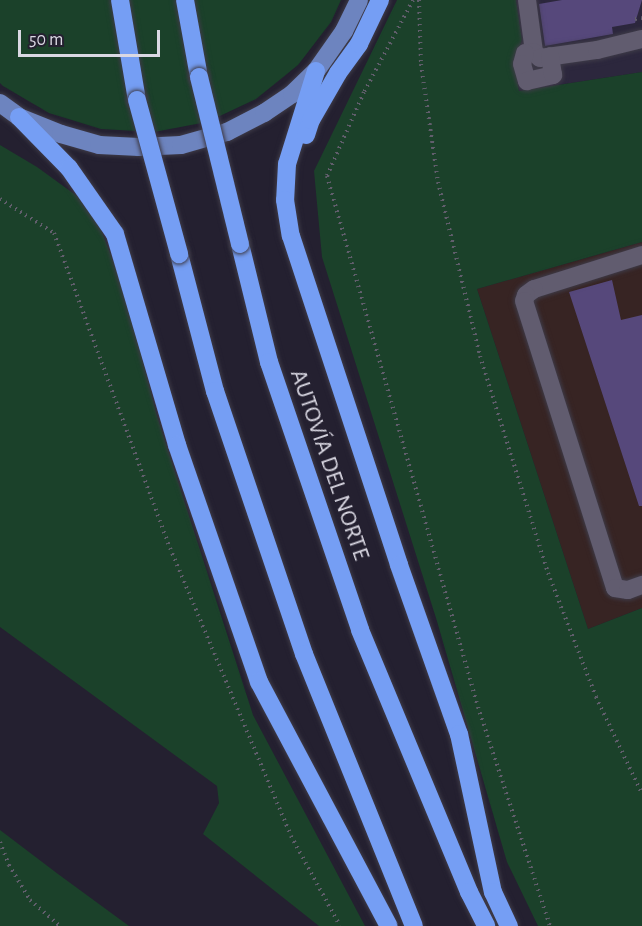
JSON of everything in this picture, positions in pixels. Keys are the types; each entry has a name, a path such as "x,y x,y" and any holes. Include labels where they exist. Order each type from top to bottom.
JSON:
{"highway":[{"path":"120,0 137,100 215,391 304,654 414,926"},
{"name":"AUTOVÍA DEL NORTE","path":"185,0 199,77 269,362 360,630 469,892 486,926"},
{"path":"326,339 294,197 297,161 311,120 359,44 380,0"},
{"path":"316,71 287,164 285,200 301,270 326,339 399,565 459,734 493,892 509,926"},
{"path":"19,117 69,168 115,234 177,445 259,682 389,926"}],"main road":[{"path":"0,103 19,117 61,134 99,145 139,147 181,144 227,132 264,113 292,94 316,71 344,31 359,0"}],"lane":[{"path":"527,0 534,52 540,58 597,50 642,39"},
{"path":"525,54 522,64 527,81 553,75 550,56"},
{"path":"642,255 534,289 526,295 524,301 615,588 628,590 642,585"}],"path":[{"path":"413,0 364,92 327,176 478,707 550,926"},
{"path":"419,0 421,64 438,182 480,356 548,573 596,697 642,794"},
{"path":"634,19 642,18"},
{"path":"0,199 54,233 175,559 291,836 340,926"},
{"path":"0,842 9,865 30,900 60,926"}],"shaded area":[{"path":"516,0 642,0 642,72 519,91 514,61 522,40"},
{"path":"642,242 642,608 588,629 477,289"}],"green space":[{"path":"0,0 341,0 331,22 298,65 256,99 207,122 154,132 101,129 49,113 3,86 0,83"},
{"path":"397,0 516,0 522,40 514,61 519,91 642,72 642,242 477,289 588,629 642,608 642,926 538,926 507,862 436,618 322,257 314,171"},
{"path":"0,145 37,167 77,196 100,227 125,292 157,416 253,715 365,926 319,926 203,834 219,803 217,786 0,627"},
{"path":"0,830 58,874 129,926 0,926"}],"building":[{"path":"562,0 642,0 635,23 612,27 613,34 545,46 539,4"},
{"path":"612,280 621,320 642,315 642,506 639,506 569,292"}]}
